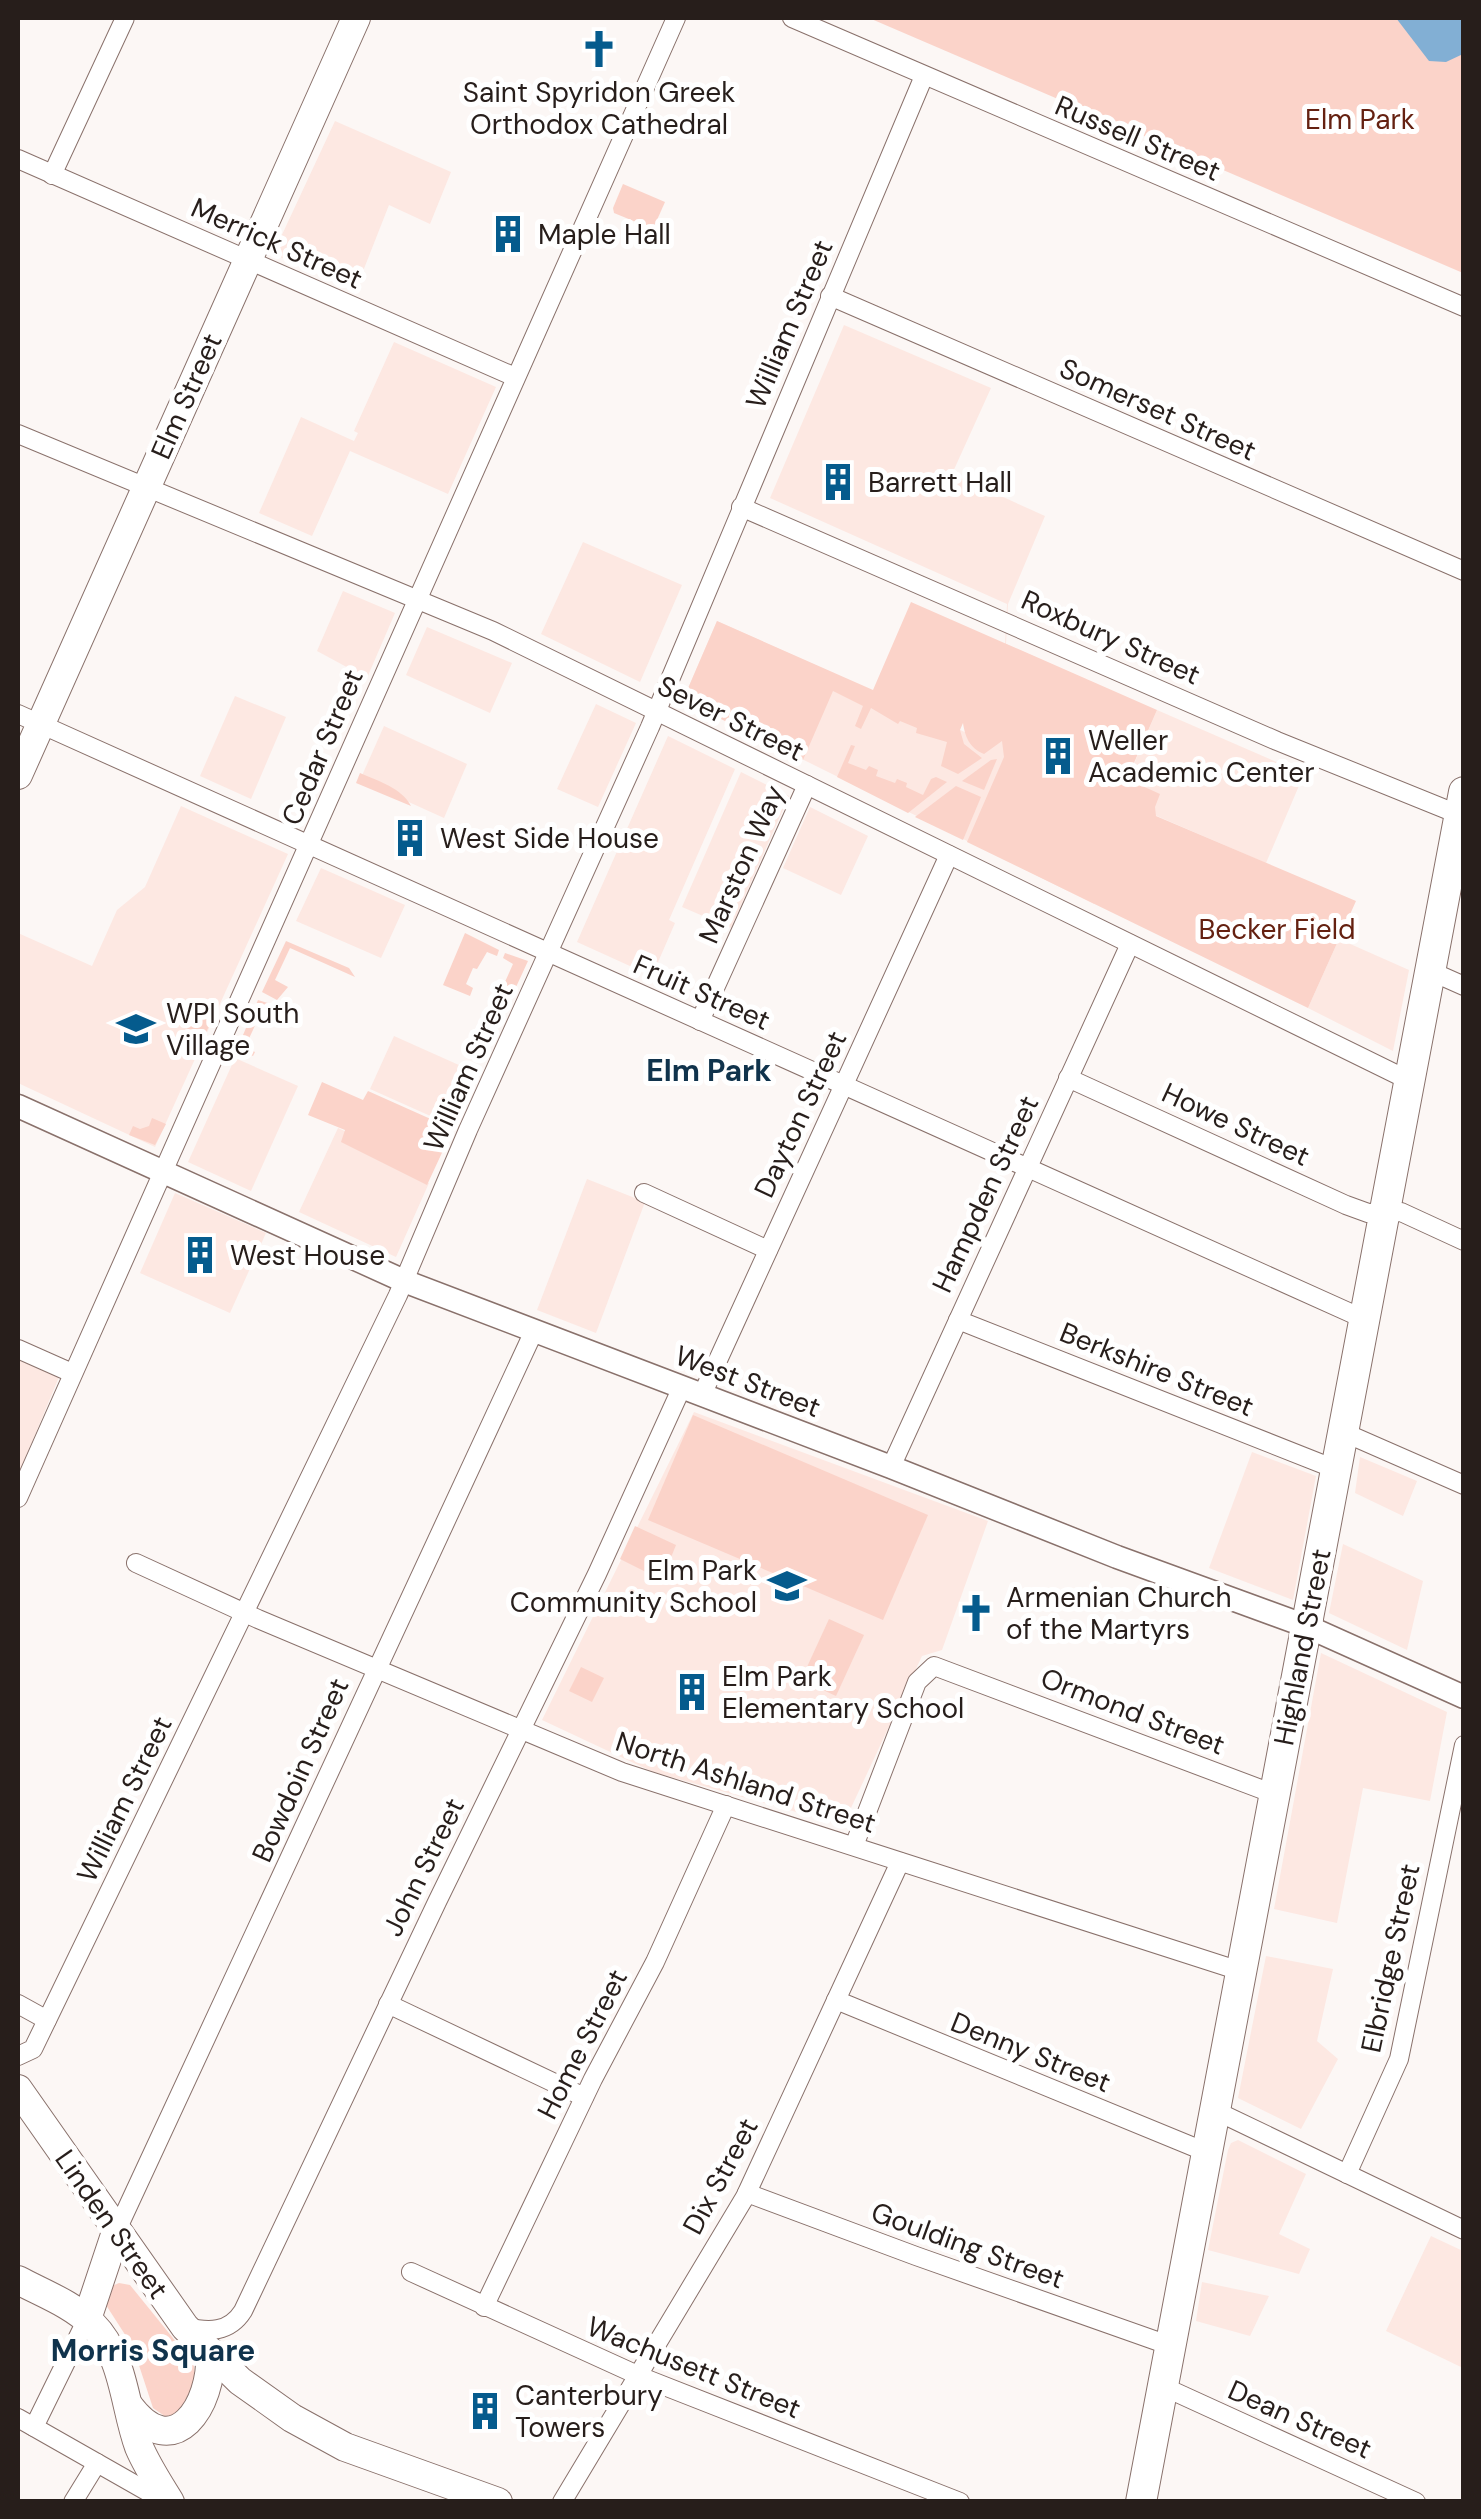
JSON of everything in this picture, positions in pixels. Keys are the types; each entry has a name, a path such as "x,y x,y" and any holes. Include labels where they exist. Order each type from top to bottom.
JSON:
{"highway":[{"name":"Highland Street","path":"1141,2502 1461,804"}],"main road":[{"name":"Elm Street","path":"18,775 29,719 147,485 356,18"},
{"name":"Linden Street","path":"20,2098 185,2326 210,2354 267,2402 345,2447 498,2502"},
{"path":"116,2232 94,2309 147,2464 167,2502"},
{"path":"94,2309 106,2272 118,2268 138,2270 148,2276"},
{"path":"18,2280 94,2309"},
{"path":"129,2406 143,2422 156,2429 183,2428 194,2415 209,2380 210,2354"}],"street":[{"path":"52,174 125,18"},
{"name":"Cedar Street","path":"18,1498 676,18"},
{"name":"Russell Street","path":"792,18 1464,307"},
{"name":"William Street","path":"18,2056 33,2049 404,1281 475,1114 550,953 924,76"},
{"name":"Merrick Street","path":"18,159 515,377"},
{"name":"Somerset Street","path":"830,296 1464,572"},
{"name":"Sever Street","path":"18,434 493,631 1408,1080"},
{"name":"Roxbury Street","path":"741,507 1304,753 1461,804"},
{"name":"Fruit Street","path":"29,719 1364,1319"},
{"name":"Marston Way","path":"700,1021 807,785"},
{"name":"Dayton Street","path":"692,1391 768,1250 949,855"},
{"name":"Hampden Street","path":"891,1467 1130,944"},
{"path":"1428,970 1464,986"},
{"name":"Howe Street","path":"1068,1078 1346,1205 1368,1213 1401,1212 1464,1240"},
{"name":"West Street","path":"18,1106 404,1281 1117,1557 1306,1626 1464,1697"},
{"path":"644,1193 768,1250"},
{"name":"Berkshire Street","path":"958,1320 1335,1469"},
{"name":"Bowdoin Street","path":"116,2232 534,1331"},
{"path":"18,1349 72,1372"},
{"name":"John Street","path":"185,2326 218,2330 240,2317 519,1730 692,1391"},
{"path":"1343,1432 1464,1485"},
{"name":"North Ashland Street","path":"136,1563 622,1772 1240,1970"},
{"name":"Ormond Street","path":"854,1846 917,1682 934,1666 1274,1794"},
{"name":"Elbridge Street","path":"1347,2174 1399,2060 1464,1745"},
{"name":"Home Street","path":"484,2307 584,2097 656,1962 726,1805"},
{"name":"Dix Street","path":"562,2502 747,2192 900,1862"},
{"name":"Denny Street","path":"836,2000 1206,2152"},
{"path":"18,2004 47,2020"},
{"path":"388,2004 584,2097"},
{"path":"1214,2110 1464,2230"},
{"name":"Goulding Street","path":"747,2192 930,2262 1171,2346"},
{"name":"Wachusett Street","path":"411,2272 638,2376 960,2502"},
{"path":"94,2309 26,2422 167,2502"},
{"name":"Dean Street","path":"1162,2386 1416,2502"},
{"path":"73,2502 97,2463"}],"shaded area":[{"path":"335,121 451,172 430,224 389,205 356,289 273,254"},
{"path":"844,325 991,388 952,474 1045,516 1008,604 1006,644 1121,695 1119,799 1157,710 1304,774 1266,863 1136,807 1094,904 683,700 717,621 967,733 1005,644 1007,604 770,498"},
{"path":"394,342 496,387 448,494 350,451 312,536 259,513 301,417 354,441 358,433 354,431"},
{"path":"583,542 682,585 640,682 541,634"},
{"path":"343,591 395,613 367,678 317,651"},
{"path":"427,627 512,663 490,713 406,675"},
{"path":"235,696 286,717 251,799 200,776"},
{"path":"596,704 636,723 598,807 557,789"},
{"path":"384,726 467,764 444,818 360,780"},
{"path":"668,736 735,769 669,920 675,923 652,976 577,942"},
{"path":"741,772 789,796 731,928 682,907"},
{"name":"WPI South Village","path":"181,806 288,854 155,1147 18,1083 18,933 92,966 117,910 145,887"},
{"path":"810,807 868,836 841,895 783,868"},
{"path":"321,868 405,905 381,958 296,921"},
{"path":"1339,939 1409,970 1393,1051 1308,1008"},
{"path":"394,1036 479,1074 455,1127 370,1089"},
{"path":"235,1058 298,1086 251,1191 188,1162"},
{"path":"338,1128 386,1150 382,1162 429,1183 396,1257 299,1212"},
{"path":"587,1179 645,1202 596,1333 537,1310"},
{"path":"175,1193 266,1233 230,1313 140,1273"},
{"path":"18,1360 59,1377 18,1476"},
{"name":"Elm Park Community School","path":"694,1412 988,1521 942,1650 922,1656 843,1825 653,1772 542,1720"},
{"path":"1252,1452 1316,1476 1293,1600 1209,1568"},
{"path":"1360,1457 1417,1481 1403,1516 1355,1493"},
{"path":"1343,1544 1423,1581 1407,1650 1329,1613"},
{"path":"1321,1653 1447,1712 1430,1801 1363,1788 1337,1923 1274,1909"},
{"path":"1266,1956 1333,1969 1317,2041 1338,2059 1301,2129 1238,2098"},
{"path":"1238,2140 1306,2174 1279,2234 1310,2249 1299,2274 1208,2250 1228,2150"},
{"path":"1431,2236 1463,2251 1463,2368 1386,2331"},
{"path":"1202,2282 1269,2296 1250,2336 1196,2321"}],"green space":[{"name":"Elm Park","path":"869,18 1463,18 1463,273"},
{"path":"623,184 665,202 653,229 614,213"},
{"name":"Becker Field","path":"911,602 1157,710 1127,779 1160,794 1156,816 1356,901 1308,1008 967,842 1004,757 1002,741 984,754 969,741 963,723 960,730 964,744 982,758 958,774 941,766 947,742 916,733 917,728 900,721 898,724 871,708 861,729 855,726 863,706 833,691 803,760 683,700 717,621 873,690"},
{"path":"851,745 855,746 848,763 866,770 869,766 878,770 876,776 907,783 906,787 923,795 931,779 947,782 908,813 837,777"},
{"path":"997,759 984,790 962,781 991,760"},
{"path":"360,773 396,790 411,806 356,783"},
{"path":"956,786 981,797 963,840 915,817"},
{"path":"465,933 499,950 497,956 487,952 477,969 473,968 466,984 473,988 470,996 443,985"},
{"path":"286,941 349,968 355,977 290,948 275,980 288,987 277,1000 262,992"},
{"path":"505,953 528,961 505,1011 489,1004 495,992 500,993 513,964 503,958"},
{"path":"258,1000 274,1005 272,1019 260,1015 245,1047 255,1052 253,1056 237,1049"},
{"path":"217,1008 200,1046 190,1038 187,1027 197,1012"},
{"path":"322,1082 363,1100 368,1091 453,1129 427,1185 341,1142 345,1130 308,1115"},
{"path":"152,1118 166,1124 155,1145 129,1135 133,1126 149,1126"},
{"path":"693,1415 928,1515 883,1620 648,1520"},
{"path":"635,1526 676,1545 662,1580 620,1559"},
{"path":"829,1619 864,1635 836,1696 801,1680"},
{"path":"581,1667 604,1678 592,1702 569,1691"},
{"path":"130,2285 194,2364 195,2380 178,2415 166,2417 153,2408 133,2347 106,2305 112,2286"}],"water":[{"path":"1396,18 1463,18 1463,54 1446,62 1429,61"}],"place":[{"name":"Saint Spyridon Greek Orthodox Cathedral","path":"599,49"},
{"name":"Maple Hall","path":"508,234"},
{"name":"Barrett Hall","path":"838,482"},
{"name":"Weller Academic Center","path":"1058,756"},
{"name":"West Side House","path":"410,838"},
{"name":"WPI South Village","path":"136,1029"},
{"name":"West House","path":"200,1255"},
{"name":"Elm Park Community School","path":"787,1586"},
{"name":"Armenian Church of the Martyrs","path":"976,1613"},
{"name":"Elm Park Elementary School","path":"692,1692"},
{"name":"Canterbury Towers","path":"485,2411"}],"district":[{"name":"Elm Park","path":"709,1071"},
{"name":"Morris Square","path":"153,2351"}]}
